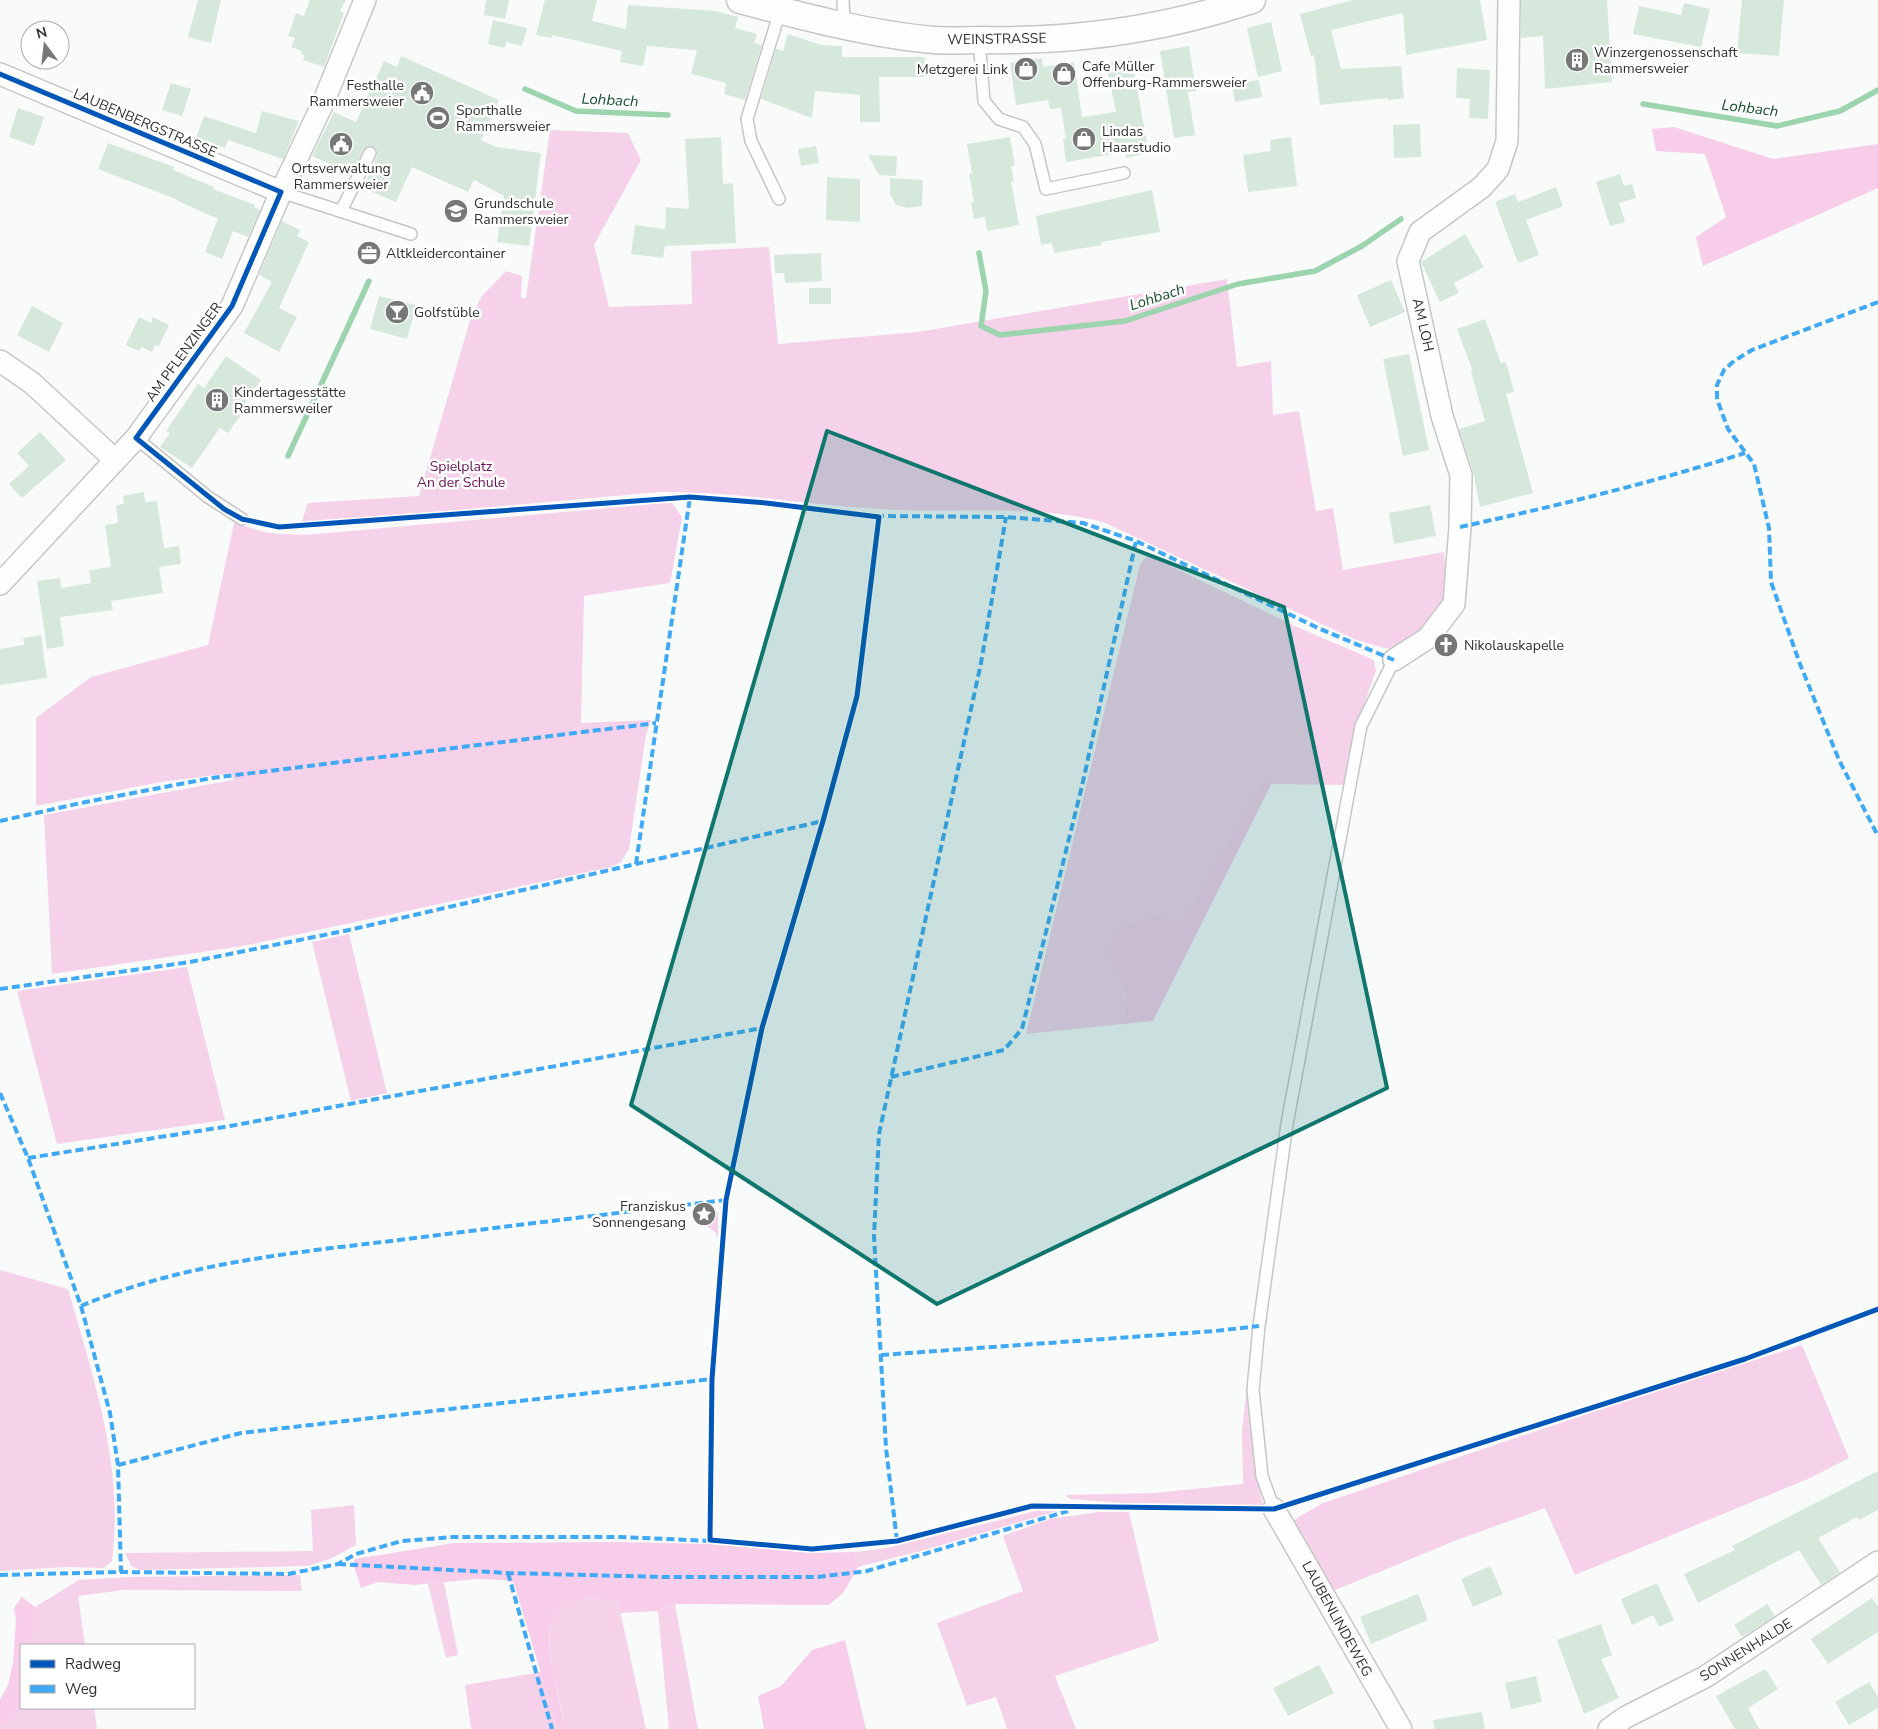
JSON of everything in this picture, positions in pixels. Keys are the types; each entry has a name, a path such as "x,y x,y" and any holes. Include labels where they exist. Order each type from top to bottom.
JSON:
{"street":[{"name":"AM PFLENZINGER","path":"0,584 136,438 232,306 281,192 323,103 364,0"},
{"name":"WEINSTRASSE","path":"740,0 771,6 844,13 934,40 1064,38 1136,30 1206,15 1252,0"},
{"name":"AM LOH","path":"1394,660 1428,638 1454,604 1460,527 1461,475 1442,416 1408,261 1420,232 1482,186 1498,169 1507,141 1509,0"},
{"name":"LAUBENBERGSTRASSE","path":"0,74 281,192"},
{"path":"0,362 32,383 115,460"},
{"name":"LAUBENLINDEWEG","path":"1274,1509 1401,1729"},
{"name":"SONNENHALDE","path":"1609,1729 1626,1716 1706,1677 1878,1562"}],"lane":[{"path":"771,6 747,119 751,141 779,199"},
{"path":"979,40 984,101 999,119 1023,127 1035,144 1046,189 1124,173"},
{"path":"341,211 370,153"},
{"path":"281,192 411,234"},
{"path":"136,438 216,503 242,519"},
{"path":"1274,1509 1262,1476 1253,1390 1259,1326 1287,1124 1361,726 1394,660"}],"highlighted area":[{"path":"827,431 1284,607 1387,1088 937,1304 631,1105"}],"green space":[{"name":"Spielplatz An der Schule","path":"550,130 628,133 641,160 594,245 609,307 692,304 691,251 769,247 778,344 918,332 1227,279 1237,367 1271,361 1273,415 1299,411 1316,511 1333,508 1343,570 1444,552 1447,586 1442,613 1404,651 1384,648 1354,639 1103,522 1053,513 899,510 839,506 750,496 660,492 301,524 308,503 419,496 470,320 481,297 506,271 522,276 521,298 526,298"},
{"path":"672,503 682,517 670,583 584,596 581,723 651,720 646,735 629,849 621,862 611,867 243,946 52,974 44,815 233,780 232,773 161,782 36,806 36,718 91,677 208,645 234,523 268,533 305,535"},
{"path":"1146,557 1154,558 1297,627 1374,660 1376,671 1356,727 1347,785 1260,784 1183,919 1155,916 1109,959 1124,990 1125,1014 1123,1024 1026,1034 1140,565"},
{"path":"349,934 387,1093 351,1101 312,942"},
{"path":"187,967 225,1120 57,1144 17,991"},
{"path":"704,1207 713,1207 718,1213 718,1239 715,1232 705,1225"},
{"path":"0,1270 68,1289 97,1390 110,1457 115,1525 112,1561 104,1568 66,1567 0,1571"},
{"path":"1252,1344 1253,1445 1263,1505 1122,1503 1070,1499 1065,1495 1154,1493 1243,1484 1242,1430"},
{"path":"1802,1345 1849,1458 1810,1478 1575,1575 1545,1508 1457,1540 1333,1591 1292,1521 1323,1503 1599,1410"},
{"path":"354,1505 356,1545 330,1559 308,1566 140,1570 131,1566 125,1553 313,1551 311,1510"},
{"path":"1036,1511 1057,1511 928,1549 858,1567 855,1552 887,1548"},
{"path":"1099,1512 1129,1512 1159,1641 1055,1676 1076,1729 1007,1729 996,1697 967,1706 937,1623 1023,1591 1003,1536 1050,1519"},
{"path":"300,1575 302,1591 124,1590 78,1596 85,1644 33,1644 35,1607 79,1580 129,1577"},
{"path":"444,1582 458,1655 446,1658 428,1584"},
{"path":"600,1598 618,1601 646,1729 471,1729 465,1685 541,1672 557,1727 565,1726 551,1660 549,1642 551,1626 556,1612 569,1600"},
{"path":"675,1604 698,1729 669,1729 658,1611"},
{"path":"23,1709 94,1709 97,1729 0,1729 0,1724 8,1722"}],"shaded area":[{"path":"1674,127 1773,159 1878,144 1878,188 1703,266 1696,237 1726,217 1705,154 1656,151 1652,129"},
{"path":"1272,783 1153,1021 1123,1024 1125,1014 1124,990 1109,959 1113,938 1125,926 1155,916 1183,919 1260,784"},
{"path":"618,1542 709,1544 812,1553 855,1552 858,1567 844,1592 829,1605 675,1604 658,1611 620,1613 618,1601 587,1598 566,1604 554,1616 550,1634 550,1655 565,1726 557,1727 514,1583 504,1580 476,1579 415,1585 378,1582 361,1588 353,1563 355,1559 454,1543"},
{"path":"22,1597 35,1607 33,1644 20,1644 20,1709 23,1709 8,1722 0,1724 0,1700 8,1685 13,1663 16,1620 14,1608"},
{"path":"845,1640 866,1729 764,1729 758,1696 781,1686 812,1650"}],"building":[{"path":"198,0 221,0 211,43 188,37"},
{"path":"310,0 346,0 340,11 344,13 324,67 303,60 305,55 301,54 302,51 291,47 295,38 288,36 296,13 304,16"},
{"path":"486,0 509,0 505,19 484,15"},
{"path":"545,0 597,0 592,21 626,29 628,5 716,11 738,17 735,28 757,34 754,43 762,45 745,100 724,94 726,83 691,74 697,50 647,46 643,66 620,62 622,51 552,35 551,38 536,35"},
{"path":"1353,0 1480,0 1487,40 1406,55 1403,13 1331,30 1341,69 1401,66 1404,98 1320,105 1314,55 1311,56 1300,14"},
{"name":"Winzergenossenschaft Rammersweier","path":"1521,0 1607,0 1612,82 1545,89 1543,36 1521,38"},
{"path":"1742,0 1784,0 1779,56 1737,53"},
{"path":"1684,3 1710,9 1701,47 1633,34 1639,6 1681,15"},
{"path":"493,20 527,28 522,46 506,42 505,48 488,44"},
{"path":"1271,22 1282,71 1258,77 1247,28"},
{"path":"788,34 821,45 842,46 842,57 925,57 924,77 879,77 880,122 860,122 860,95 815,91 812,118 761,99 776,49 783,51"},
{"path":"1189,46 1196,91 1188,92 1195,135 1174,138 1160,51"},
{"path":"401,56 499,100 481,140 496,147 541,153 529,246 497,242 504,196 474,180 468,192 412,167 396,202 363,188 377,156 374,147 369,146 364,149 353,171 341,166 340,169 312,156 334,112 356,122 384,61 397,67"},
{"path":"1131,57 1149,153 1126,158 1125,152 1066,162 1063,139 1066,139 1061,108 1050,109 1048,100 1016,105 1010,63 1042,58 1043,67 1074,62 1082,117 1116,112 1106,63"},
{"path":"1457,68 1490,70 1488,119 1469,118 1470,99 1456,98"},
{"path":"1259,80 1262,97 1235,102 1232,84"},
{"path":"171,83 191,89 182,116 162,110"},
{"path":"18,108 44,117 34,146 9,137"},
{"path":"262,111 299,121 283,159 228,140 225,148 196,138 204,116 256,133"},
{"path":"1420,124 1421,157 1394,158 1393,125"},
{"path":"721,137 723,184 733,183 736,243 665,246 663,258 631,254 635,225 665,229 666,207 689,209 685,139"},
{"path":"1010,137 1015,166 1011,166 1014,181 1011,181 1019,225 987,231 985,217 974,219 971,202 974,202 969,174 972,173 967,144"},
{"path":"1291,137 1297,186 1248,192 1243,155 1271,151 1270,140"},
{"path":"108,143 174,167 173,170 214,187 213,189 255,205 254,207 260,210 248,237 233,231 222,259 205,252 218,219 178,200 98,169"},
{"path":"816,146 819,163 801,166 798,149"},
{"path":"868,155 897,156 896,176 879,175"},
{"path":"1620,174 1624,186 1632,184 1636,198 1619,203 1625,222 1610,226 1596,182"},
{"path":"827,177 860,179 860,222 826,220"},
{"path":"890,178 923,180 922,206 907,208 896,205 890,194"},
{"path":"1556,187 1563,206 1526,220 1539,255 1518,263 1495,202 1515,194 1518,202"},
{"path":"1152,190 1160,232 1101,242 1102,245 1054,253 1052,243 1041,245 1036,216"},
{"path":"282,221 300,230 297,236 309,242 279,308 297,317 279,352 244,333 272,282 259,275"},
{"path":"1465,234 1484,267 1454,283 1459,293 1440,302 1421,262"},
{"path":"821,253 822,281 785,283 784,273 775,273 774,255"},
{"path":"1391,280 1405,312 1370,327 1357,295"},
{"path":"809,288 831,288 831,304 809,304"},
{"path":"379,296 416,305 407,339 370,329"},
{"path":"32,306 63,323 49,352 17,335"},
{"path":"139,317 151,323 153,317 169,325 159,346 155,345 152,352 142,347 139,351 126,345"},
{"path":"1485,319 1501,363 1506,362 1514,392 1506,394 1533,493 1480,507 1473,471 1459,429 1485,421 1471,372 1473,371 1457,329"},
{"path":"1409,354 1429,450 1403,456 1383,359"},
{"name":"Kindertagesstätte Rammersweiler","path":"226,356 261,380 238,412 241,415 228,433 220,428 192,468 160,447 170,433 166,431 198,384 204,388"},
{"path":"40,432 66,460 22,498 9,484 29,466 17,453"},
{"path":"144,492 145,502 157,501 164,548 179,546 181,564 159,567 163,593 111,601 113,610 60,617 64,646 47,649 37,581 60,578 61,588 91,583 89,570 111,567 105,525 118,523 116,505 124,504 123,496"},
{"path":"1430,505 1436,536 1394,544 1389,513"},
{"path":"41,635 47,678 0,685 0,649 24,645 23,638"},
{"path":"1878,1471 1878,1510 1859,1520 1857,1517 1818,1538 1840,1572 1821,1585 1799,1550 1698,1603 1684,1574 1735,1550 1732,1546"},
{"path":"1490,1566 1503,1594 1473,1607 1461,1579"},
{"path":"1657,1583 1674,1620 1659,1627 1653,1615 1632,1625 1621,1599"},
{"path":"1418,1594 1428,1620 1371,1644 1360,1617"},
{"path":"1872,1598 1878,1606 1878,1632 1828,1664 1811,1639"},
{"path":"1767,1604 1775,1616 1742,1637 1734,1625"},
{"path":"1601,1624 1612,1655 1601,1659 1619,1698 1584,1714 1557,1640"},
{"path":"1319,1665 1334,1693 1288,1716 1273,1688"},
{"path":"1765,1669 1778,1689 1748,1708 1759,1729 1735,1729 1716,1696"},
{"path":"1536,1676 1542,1702 1511,1709 1505,1683"},
{"path":"1869,1682 1878,1697 1878,1708 1849,1725 1835,1702"},
{"path":"1482,1712 1485,1729 1434,1729 1433,1720"}],"waterway":[{"name":"Lohbach","path":"525,89 576,111 668,115"},
{"name":"Lohbach","path":"1643,104 1777,126 1840,111 1878,90"},
{"name":"Lohbach","path":"979,253 986,291 981,326 1000,335 1125,321 1238,284 1315,271 1362,246 1401,219"},
{"path":"288,456 369,281"}],"marked path":[{"path":"1878,302 1752,350 1734,361 1724,370 1717,385 1717,399 1728,429 1754,464 1769,528 1771,582 1800,664 1839,760 1878,836"},
{"path":"1460,527 1603,493 1745,453"},
{"path":"636,864 690,497"},
{"path":"876,516 1006,517 1083,523 1136,541 1318,628 1394,660"},
{"path":"897,1541 886,1448 874,1236 879,1134 981,663 1006,517"},
{"path":"891,1077 1004,1050 1022,1029 1082,786 1136,541"},
{"path":"0,821 81,803 212,778 656,723"},
{"path":"0,989 190,962 349,930 823,821"},
{"path":"28,1158 230,1126 762,1028"},
{"path":"0,1093 28,1158 81,1306 110,1413 118,1465 121,1572"},
{"path":"81,1306 119,1291 158,1279 278,1255 726,1200"},
{"path":"881,1355 1215,1331 1259,1326"},
{"path":"118,1465 241,1433 712,1379"},
{"path":"338,1564 508,1573 663,1577 818,1577 867,1571 1068,1511"},
{"path":"0,1575 121,1572 288,1574 338,1564 356,1554 402,1541 453,1537 618,1537 713,1541"},
{"path":"508,1573 552,1729"}],"cycle path":[{"path":"0,74 281,192 232,306 136,438 224,509 242,519 279,527 690,497 766,503 879,517 857,696 823,821 762,1028 726,1200 712,1379 710,1540 812,1549 897,1541 1032,1506 1274,1509 1745,1359 1878,1309"}],"place":[{"name":"Winzergenossenschaft Rammersweier","path":"1577,60"},
{"name":"Metzgerei Link","path":"1026,69"},
{"name":"Cafe Müller Offenburg-Rammersweier","path":"1064,74"},
{"name":"Festhalle Rammersweier","path":"422,93"},
{"name":"Sporthalle Rammersweier","path":"438,118"},
{"name":"Lindas Haarstudio","path":"1084,139"},
{"name":"Ortsverwaltung Rammersweier","path":"341,144"},
{"name":"Grundschule Rammersweier","path":"456,211"},
{"name":"Altkleidercontainer","path":"369,253"},
{"name":"Golfstüble","path":"397,312"},
{"name":"Kindertagesstätte Rammersweiler","path":"217,400"},
{"name":"Nikolauskapelle","path":"1446,645"},
{"name":"Franziskus Sonnengesang","path":"704,1214"}]}
